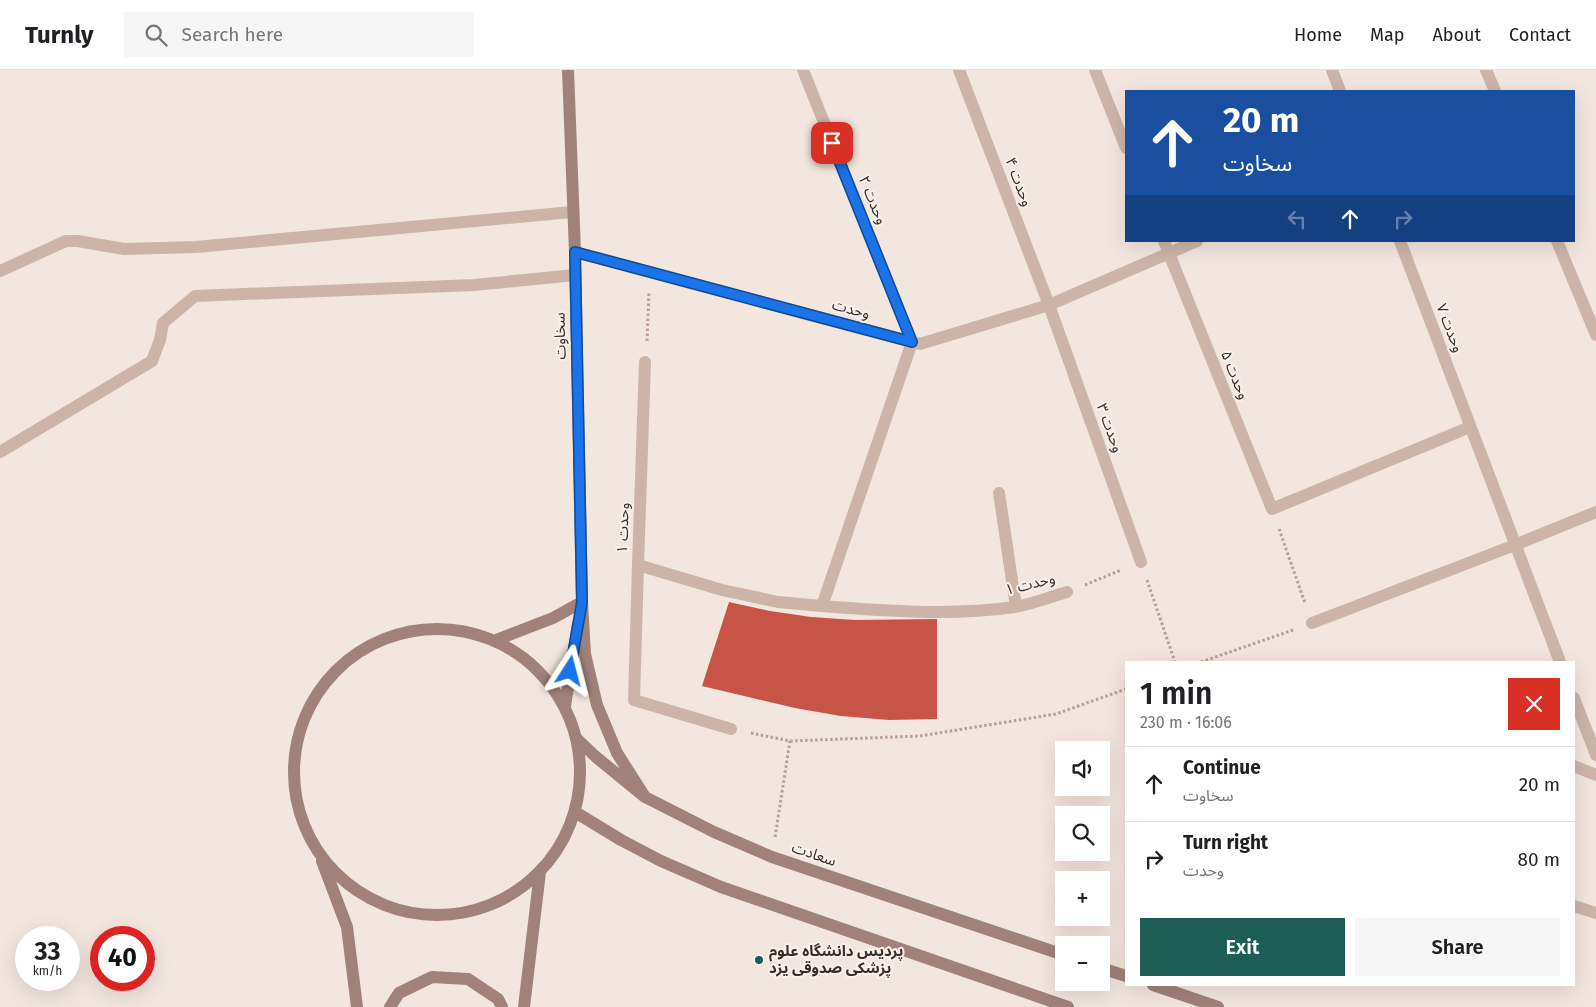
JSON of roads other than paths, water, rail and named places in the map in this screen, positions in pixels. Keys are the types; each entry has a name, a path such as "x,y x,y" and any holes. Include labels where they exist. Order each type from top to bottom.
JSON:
{"street":[{"name":"سخاوت","path":"568,70 575,252 582,602"},
{"name":"وحدت ۲","path":"803,70 912,342"},
{"name":"وحدت ۴","path":"959,70 1049,305"},
{"path":"1095,70 1125,145"},
{"path":"1332,70 1340,90"},
{"path":"1486,70 1495,90"},
{"path":"0,271 66,241 78,241 124,249 196,247 572,212"},
{"name":"وحدت","path":"575,252 920,344 1049,305 1166,247 1191,242"},
{"name":"وحدت ۷","path":"1400,242 1560,661"},
{"path":"1557,242 1596,336"},
{"name":"وحدت ۵","path":"1166,247 1272,509 1470,427"},
{"path":"0,452 152,361 160,340 163,323 195,296 474,285 575,275"},
{"name":"وحدت ۳","path":"1049,305 1141,562"},
{"path":"822,606 912,342"},
{"name":"وحدت ۱","path":"645,362 638,565 732,592 778,602 887,612 950,612 1016,607 1067,592"},
{"path":"999,493 1016,607"},
{"path":"1312,623 1596,512"},
{"path":"638,565 634,700 731,729"},
{"path":"496,640 553,618 582,602"},
{"path":"565,706 582,602"},
{"path":"582,602 585,654 597,705 617,753 645,797"},
{"path":"319,854 344,881 374,901 408,913 444,916 479,910 512,894 540,872 561,844 575,812 580,776 576,738 565,706 536,667 496,640 450,628 404,630 361,648 326,679 302,720 293,766 299,812 319,854 347,927 357,1007"},
{"path":"1575,701 1596,755"},
{"name":"سعادت","path":"576,738 645,797 714,832 772,858 1055,952"},
{"path":"1575,766 1596,775"},
{"path":"575,812 653,857 721,887 1068,1007"},
{"path":"524,1007 540,872"},
{"path":"1575,906 1596,914"},
{"path":"1110,971 1125,976"},
{"path":"390,1007 399,993 432,977 468,979 498,999 502,1007"},
{"path":"1156,986 1218,1007"}],"place":[{"name":"پردیس دانشگاه علوم پزشکی صدوقی یزد","path":"759,960"}]}
